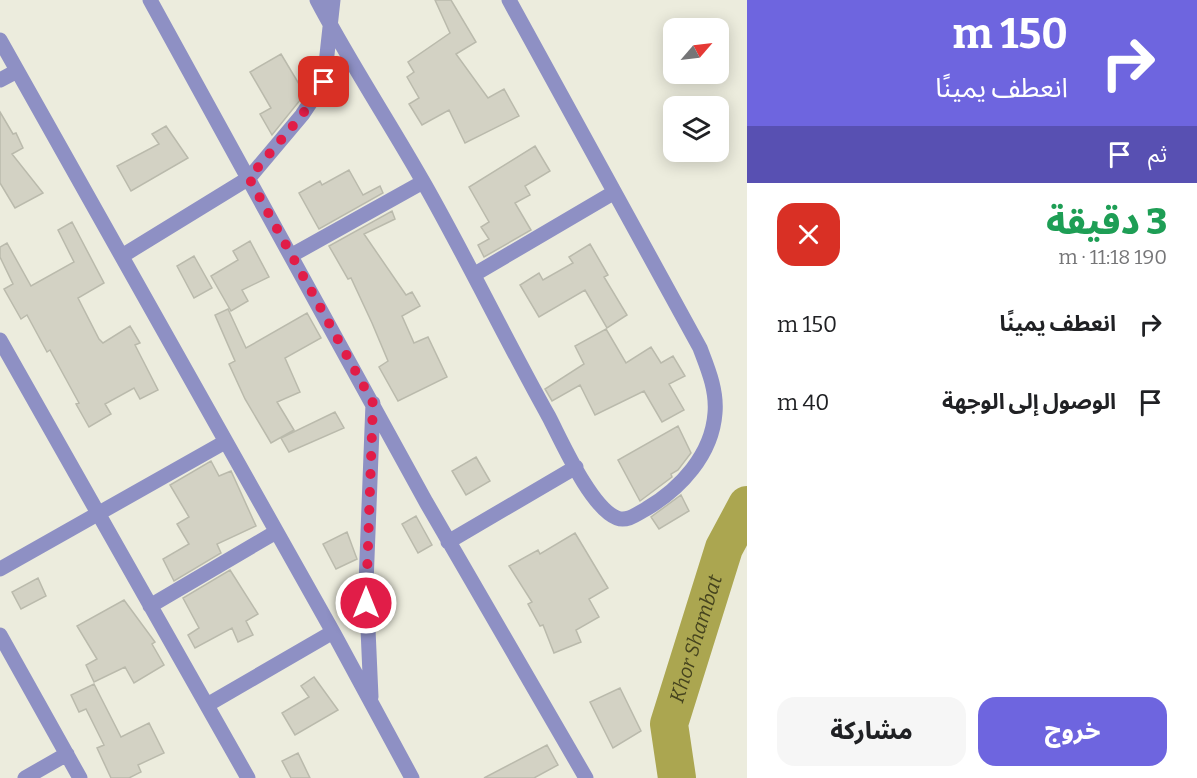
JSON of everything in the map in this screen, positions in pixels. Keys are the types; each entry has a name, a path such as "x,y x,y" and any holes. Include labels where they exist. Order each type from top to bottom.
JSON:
{"street":[{"path":"150,0 448,542 586,778"},
{"path":"317,0 423,182 576,467 607,513 619,519 627,519 663,498 686,477 703,452 715,414 713,382 700,348 509,0"},
{"path":"122,256 249,178 302,115 324,82 333,0"},
{"path":"0,40 333,632 412,778"},
{"path":"0,80 17,71"},
{"path":"292,255 423,182"},
{"path":"474,274 613,193"},
{"path":"0,340 248,778"},
{"path":"372,703 366,584 373,403"},
{"path":"0,569 225,442"},
{"path":"448,542 576,467"},
{"path":"150,606 276,532"},
{"path":"207,705 333,632"},
{"path":"0,635 80,778"},
{"path":"25,778 67,754"}],"building":[{"path":"435,0 451,0 476,42 456,54 488,98 504,89 519,116 465,143 449,110 422,125 409,104 419,98 407,77 414,72 408,62 450,33"},
{"path":"281,54 305,94 272,135 260,114 271,108 250,72"},
{"path":"0,112 13,134 16,133 23,148 12,154 43,193 15,208 0,183"},
{"path":"166,126 188,158 131,191 117,166 159,144 152,134"},
{"path":"535,146 550,171 525,186 530,195 515,203 531,230 484,257 478,245 489,239 481,227 489,222 469,187"},
{"path":"349,170 363,195 380,186 383,193 319,229 299,193 320,181 322,185"},
{"path":"392,211 395,219 364,234 406,295 412,292 420,306 402,316 414,343 428,337 447,377 398,401 379,367 388,361 372,323 351,278 348,279 329,246"},
{"path":"72,222 104,283 78,298 103,343 130,326 140,343 135,345 158,390 140,399 134,388 105,404 111,414 89,427 76,404 79,403 50,350 47,352 27,315 21,319 4,289 13,284 0,257 0,247 7,243 31,286 74,262 58,230"},
{"path":"250,241 269,277 242,290 248,301 231,311 211,276 238,260 233,251"},
{"path":"590,244 608,275 604,277 627,315 607,328 585,290 539,317 520,285 539,273 543,280 573,263 569,257"},
{"path":"194,256 212,288 194,298 177,266"},
{"path":"228,309 246,348 307,313 321,338 285,358 300,392 277,402 294,430 271,443 245,399 229,364 235,361 215,315"},
{"path":"606,329 626,363 651,347 661,363 673,356 685,376 669,384 684,410 662,422 644,391 595,415 580,385 552,401 545,389 584,364 575,346"},
{"path":"335,412 344,428 289,452 281,438"},
{"path":"678,426 691,453 678,470 671,474 672,477 640,501 618,460"},
{"path":"476,457 490,481 466,495 452,471"},
{"path":"211,461 219,476 231,471 256,526 217,544 221,553 174,581 163,559 189,544 177,524 189,517 170,485"},
{"path":"681,495 689,511 659,529 651,517"},
{"path":"416,516 432,545 418,553 402,524"},
{"path":"347,532 357,559 336,569 323,544"},
{"path":"575,533 608,588 589,599 599,617 576,630 581,642 554,653 543,625 540,626 528,604 532,602 509,566 538,550 540,554"},
{"path":"230,570 258,614 246,621 253,635 238,642 232,628 195,648 188,635 199,628 183,598"},
{"path":"38,578 46,596 21,609 12,592"},
{"path":"124,600 155,642 152,644 164,665 134,683 125,667 94,682 86,665 97,659 77,626"},
{"path":"314,677 338,710 295,735 282,713 309,697 301,686"},
{"path":"94,684 121,737 149,723 164,753 138,765 141,772 129,778 111,778 97,748 104,745 86,709 79,712 71,695"},
{"path":"620,688 641,731 613,748 590,702"},
{"path":"547,745 558,765 534,778 484,778"},
{"path":"298,753 310,778 291,778 282,761"}],"waterway":[{"name":"Khor Shambat","path":"677,778 669,724 724,548 747,505"}],"route":[{"path":"324,82 302,115 266,154 249,178 373,403 366,603"}]}
